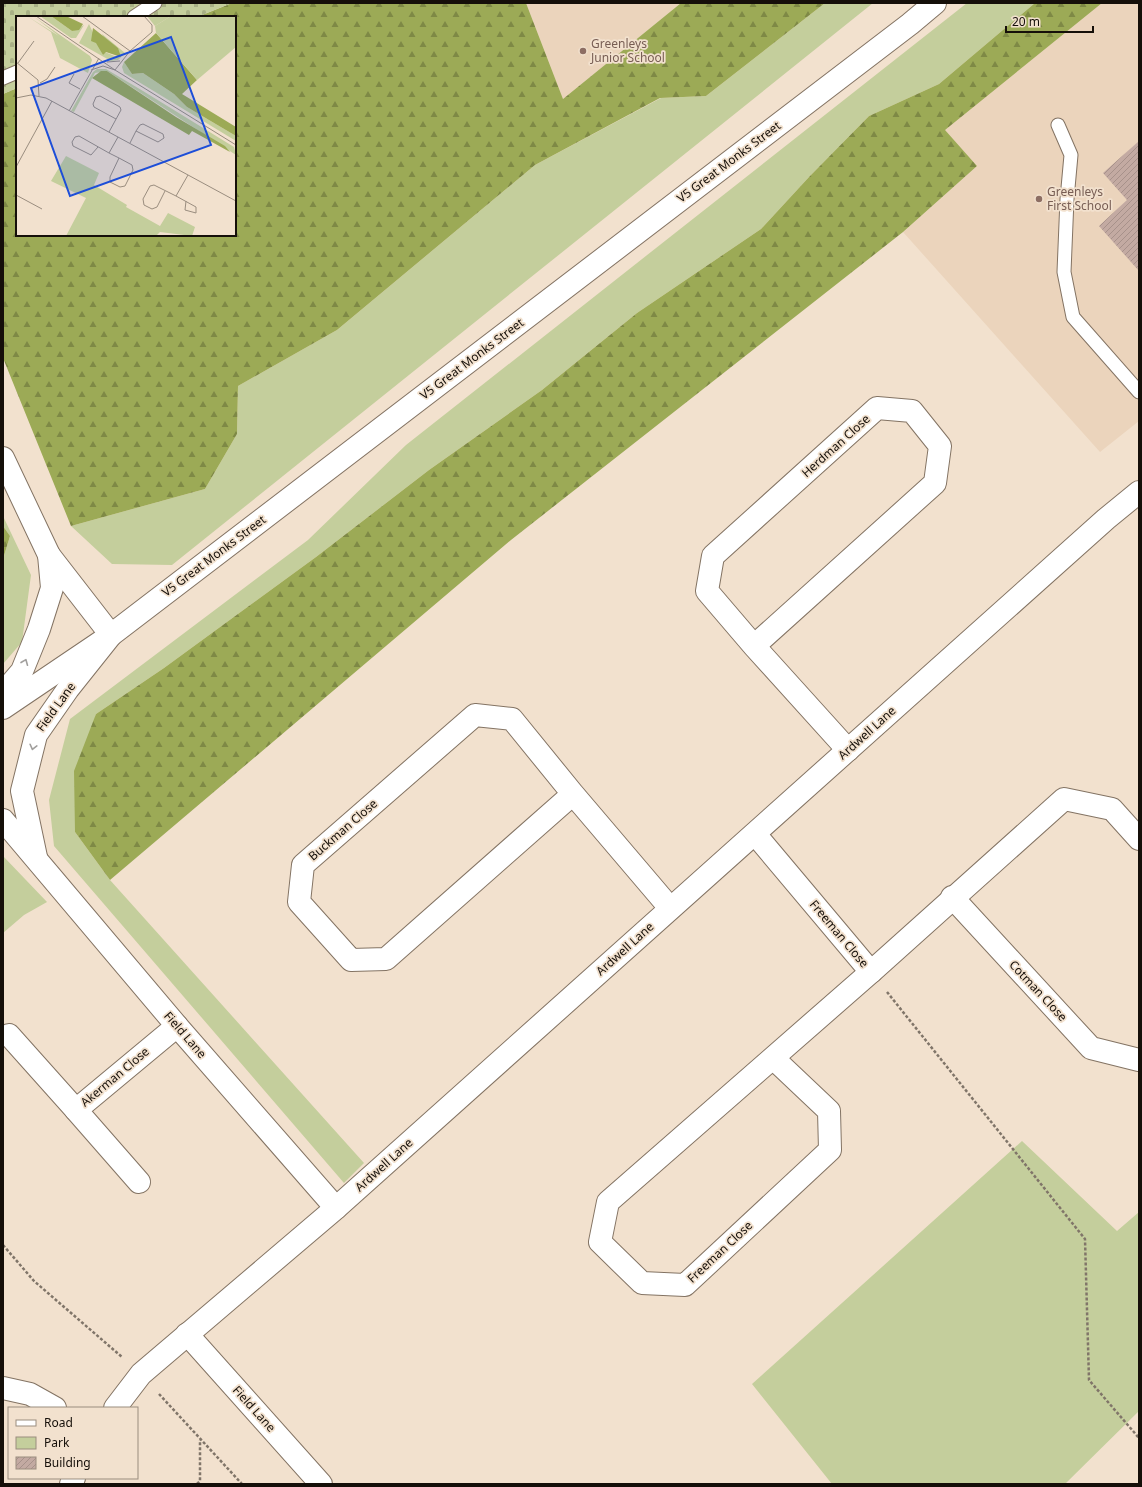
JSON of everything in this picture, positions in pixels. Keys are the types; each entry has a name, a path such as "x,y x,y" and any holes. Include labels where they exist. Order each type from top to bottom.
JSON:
{"street":[{"name":"V5 Great Monks Street","path":"3,708 111,635 898,34 935,3"},
{"name":"Herdman Close","path":"754,646 935,483 940,446 912,411 877,408 713,556 707,591 754,646 848,750"},
{"path":"3,458 49,555 111,635"},
{"name":"Ardwell Lane","path":"115,1407 141,1374 336,1208 1106,519 1139,492"},
{"path":"3,694 22,671 52,588 49,555"},
{"name":"Field Lane","path":"36,860 22,791 36,735 68,689 111,635"},
{"name":"Buckman Close","path":"573,794 386,959 351,960 299,902 303,865 475,714 512,719 573,794 670,908"},
{"path":"871,972 952,897 1064,799 1112,809 1139,839"},
{"name":"Field Lane","path":"3,820 177,1026 336,1208"},
{"name":"Freeman Close","path":"755,834 871,972 608,1202 600,1242 642,1283 685,1285 830,1150 829,1111 773,1058"},
{"name":"Cotman Close","path":"952,897 1091,1048 1139,1060"},
{"name":"Akerman Close","path":"9,1034 76,1110 177,1026"},
{"path":"76,1110 139,1182"},
{"name":"Field Lane","path":"187,1334 321,1484"},
{"path":"3,1388 30,1394 53,1407"}],"lane":[{"path":"136,16 155,3"},
{"path":"3,78 16,72"},
{"path":"1058,125 1071,156 1067,199 1064,272 1073,318 1139,392"}],"path":[{"path":"871,972 1085,1239 1089,1380 1139,1438"},
{"path":"197,1484 200,1481 200,1439"}],"shaded area":[{"name":"Greenleys Junior School","path":"526,3 681,3 563,99"},
{"name":"Greenleys First School","path":"1102,3 1139,3 1139,421 1100,452 903,232 977,166 944,130"}],"green space":[{"path":"3,3 232,3 200,16 16,16 16,88 3,94"},
{"path":"232,3 526,3 563,99 681,3 825,3 706,96 660,98 535,165 337,330 238,386 237,434 205,489 71,526 3,358 3,94 16,88 16,236 236,236 236,16 200,16"},
{"path":"825,3 873,3 172,565 112,564 71,526 205,489 237,434 238,386 337,330 535,165 661,98 706,96"},
{"path":"967,3 1035,3 939,84 869,116 809,177 761,229 637,313 542,390 429,470 316,557 164,668 96,714 75,832 110,880 364,1163 344,1183 54,846 49,800 70,719 308,540 406,445"},
{"path":"1035,3 1102,3 945,130 977,166 903,232 511,540 110,880 75,832 74,771 96,714 164,668 316,557 429,470 542,390 637,313 761,229 809,177 869,116 939,84"},
{"path":"3,516 31,575 22,642 3,664 3,559 10,536 3,526"},
{"path":"3,526 10,536 3,559"},
{"path":"3,856 47,902 24,915 3,933"},
{"path":"1022,1141 1117,1231 1139,1212 1139,1411 1065,1484 832,1484 752,1384"}],"building":[{"path":"1139,141 1139,271 1099,226 1127,200 1103,173"}],"place":[{"name":"Greenleys Junior School","path":"583,51"},
{"name":"Greenleys First School","path":"1039,199"}]}
